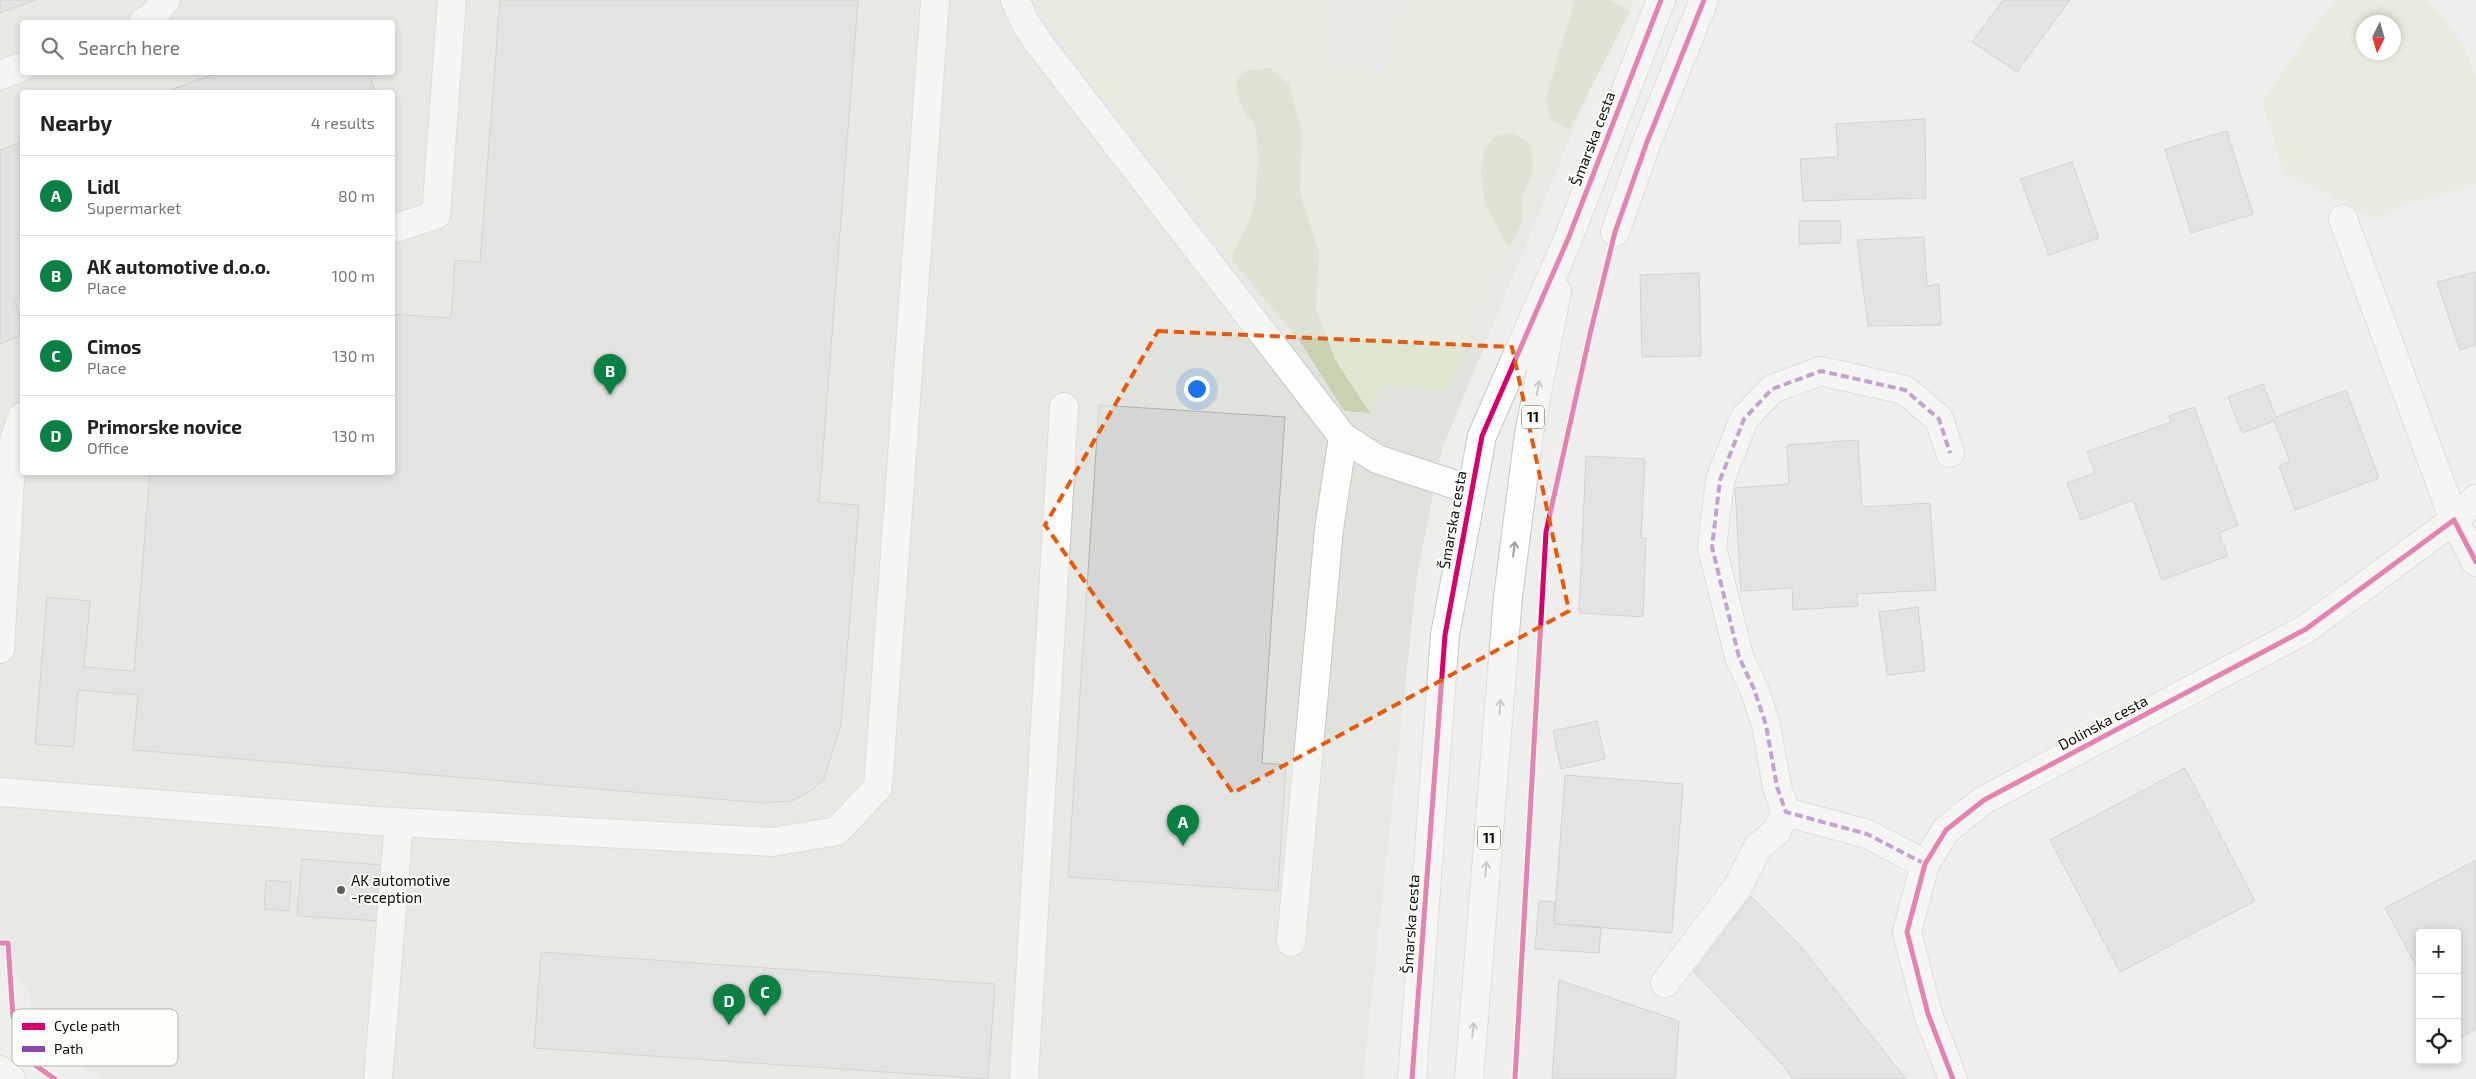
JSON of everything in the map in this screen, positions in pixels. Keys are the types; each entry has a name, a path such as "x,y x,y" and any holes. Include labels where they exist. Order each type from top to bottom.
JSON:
{"street":[{"path":"147,20 151,18 166,0"},
{"path":"395,228 436,215 452,0"},
{"path":"0,792 399,822 772,842 837,832 878,787 935,0"},
{"path":"1015,0 1025,22 1038,42 1343,437 1377,459 1471,490"},
{"name":"Šmarska cesta","path":"1412,1079 1445,635 1482,436 1568,239 1661,0"},
{"path":"1615,232 1647,142 1704,0"},
{"path":"0,75 20,68"},
{"path":"2343,219 2454,520 2476,562"},
{"name":"Šmarska cesta","path":"1468,1079 1508,597 1529,434 1568,239"},
{"path":"1665,983 1737,888 1758,847 1776,832 1786,812 1777,787 1766,725 1754,689 1739,657 1712,547 1720,480 1744,419 1772,389 1821,371 1905,390 1939,419 1950,453"},
{"path":"1024,1079 1064,407"},
{"path":"0,649 12,447 20,423"},
{"path":"1290,942 1329,529 1343,437"},
{"name":"Dolinska cesta","path":"1953,1079 1928,1014 1906,932 1925,864 1946,830 1984,800 2306,629 2454,520 2476,500"},
{"path":"1786,812 1867,834 1925,864"},
{"path":"378,1079 399,822"},
{"path":"0,1070 11,1079"}],"highlighted area":[{"path":"1158,331 1512,347 1569,611 1233,793 1045,525"}],"shaded area":[{"path":"0,0 1627,0 1442,449 1417,576 1363,1079 105,1079 80,1066 178,1066 178,1009 32,1009 29,995 0,950"}],"green space":[{"path":"1037,0 1332,0 1325,66 1380,78 1402,0 1575,0 1546,98 1551,119 1569,130 1522,223 1522,198 1531,176 1533,161 1528,141 1496,228 1509,248 1477,308 1450,389 1382,385 1370,413 1336,361 1316,309 1319,252 1300,193 1302,133 1289,85 1270,68 1239,102 1256,128 1256,198 1249,222 1232,254 1234,262 1178,184 1111,108 1045,17"},
{"path":"1575,0 1610,0 1630,12 1569,130 1551,119 1546,98"},
{"path":"1610,0 1634,0 1630,12"},
{"path":"2337,0 2427,0 2464,45 2476,78 2476,184 2403,206 2375,221 2327,193 2284,174 2262,102 2319,20"},
{"path":"1270,68 1289,85 1302,133 1300,193 1319,252 1316,310 1336,361 1370,413 1344,411 1301,343 1234,262 1232,254 1249,222 1256,198 1258,157 1256,128 1239,102 1236,80 1245,71"},
{"path":"1512,133 1528,141 1533,160 1531,176 1522,198 1522,223 1509,248 1485,205 1481,172 1484,150 1496,136"}],"building":[{"path":"0,0 36,0 0,13"},
{"path":"500,0 858,0 819,502 859,505 841,725 824,779 809,792 792,801 765,803 133,750 138,695 78,690 74,747 35,744 47,597 90,601 84,667 134,671 150,475 395,475 395,314 451,318 455,260 480,262"},
{"path":"2003,0 2070,0 2017,72 1972,42"},
{"path":"212,75 369,75 375,90 170,90"},
{"path":"1925,119 1926,198 1803,201 1800,159 1838,157 1836,124"},
{"path":"2227,131 2253,214 2191,233 2165,149"},
{"path":"20,143 20,298 14,300 20,315 20,336 0,344 0,150"},
{"path":"2072,162 2099,238 2049,255 2020,179"},
{"path":"1799,221 1841,221 1840,243 1799,244"},
{"path":"1924,237 1927,286 1939,284 1941,325 1868,326 1857,240"},
{"path":"2476,272 2476,345 2460,350 2437,282"},
{"path":"1699,273 1701,356 1642,357 1640,275"},
{"path":"2263,384 2276,417 2346,390 2379,478 2295,510 2279,466 2290,461 2274,421 2242,433 2228,397"},
{"path":"1099,405 1285,417 1262,763 1286,765 1278,891 1068,877"},
{"path":"2194,407 2238,525 2219,533 2228,556 2162,580 2133,500 2081,520 2067,483 2095,473 2087,452 2171,422 2169,416"},
{"path":"1858,440 1862,507 1930,503 1936,590 1857,594 1858,606 1793,610 1792,588 1741,591 1735,488 1789,484 1787,445"},
{"path":"1586,456 1645,459 1641,538 1646,538 1643,617 1579,613"},
{"path":"1918,607 1925,671 1887,675 1879,612"},
{"path":"1597,721 1605,759 1561,769 1553,731"},
{"path":"2185,768 2255,901 2120,972 2050,840"},
{"path":"1565,775 1683,784 1672,933 1554,924"},
{"name":"AK automotive -reception","path":"302,859 384,865 380,921 297,916"},
{"path":"2476,860 2476,1029 2461,1037 2461,929 2416,929 2416,966 2385,908"},
{"path":"266,880 291,882 289,911 264,909"},
{"path":"1751,896 1798,943 1906,1079 1793,1079 1781,1063 1694,972"},
{"path":"1539,901 1555,902 1554,924 1601,927 1599,953 1535,949"},
{"path":"541,952 995,984 988,1079 534,1048"},
{"path":"1559,980 1679,1021 1675,1079 1552,1079"}],"marked path":[{"path":"1925,864 1867,834 1786,812 1777,787 1766,725 1754,689 1739,657 1712,547 1720,480 1744,419 1772,389 1821,371 1905,390 1939,419 1950,453"}],"cycle path":[{"path":"1412,1079 1445,635 1482,436 1568,239 1661,0"},
{"path":"1515,1079 1546,532 1590,334 1615,232 1647,142 1704,0"},
{"path":"1953,1079 1928,1014 1907,932 1925,864 1946,830 1984,800 2306,629 2454,520 2476,562"},
{"path":"0,943 8,943 12,1009"},
{"path":"36,1066 55,1079"}],"place":[{"name":"AK automotive d.o.o.","path":"610,395"},
{"name":"Lidl","path":"1183,846"},
{"name":"AK automotive -reception","path":"341,890"},
{"name":"Cimos","path":"765,1016"},
{"name":"Primorske novice","path":"729,1025"}]}
